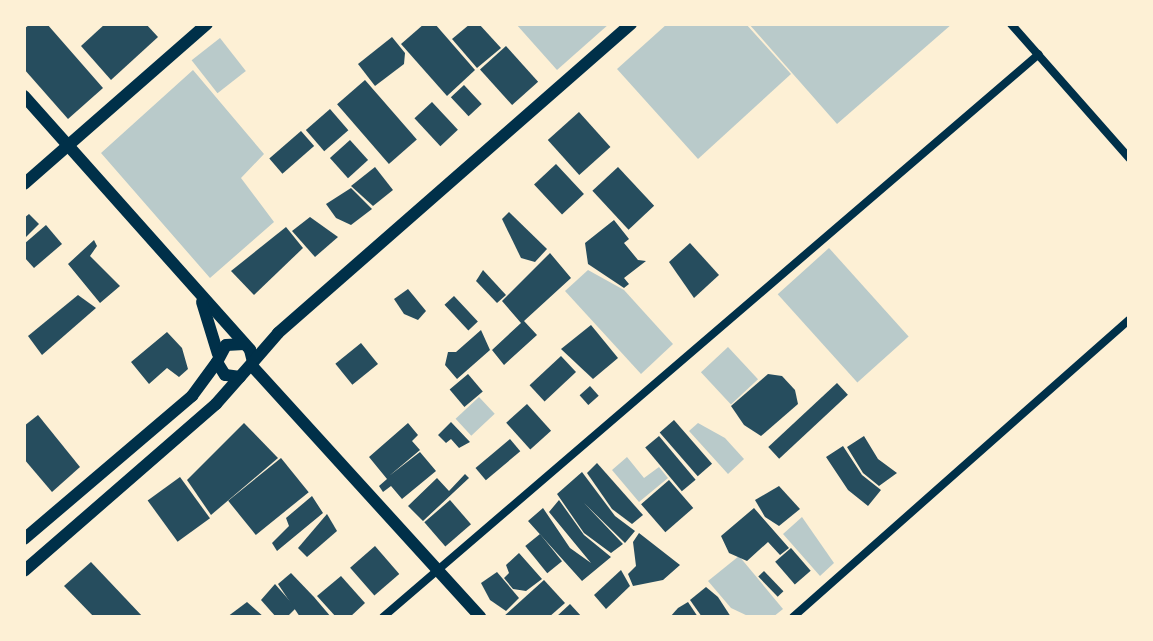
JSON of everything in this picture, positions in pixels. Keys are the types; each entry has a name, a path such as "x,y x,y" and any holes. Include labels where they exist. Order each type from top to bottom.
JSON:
{"street":[{"path":"24,184 207,24"},
{"path":"24,571 240,377 278,333 631,24"},
{"path":"1011,24 1129,158"},
{"path":"383,617 1039,54"},
{"path":"24,96 245,346 252,364 480,617"},
{"path":"201,299 225,375 240,377"},
{"path":"793,617 1129,320"},
{"path":"24,539 192,396 226,345 245,346 278,333"}],"shaded area":[{"path":"516,24 609,24 557,70"},
{"path":"667,24 746,24 791,74 698,159 617,69"},
{"path":"749,24 952,24 837,124"},
{"path":"220,38 246,71 217,93 192,60"},
{"path":"193,70 264,154 241,178 274,222 210,278 101,153"},
{"path":"829,248 909,336 857,383 778,294"},
{"path":"588,270 624,290 673,344 641,374 565,291"},
{"path":"728,347 758,379 731,404 701,372"},
{"path":"479,397 495,414 471,436 456,419"},
{"path":"698,423 725,438 744,459 728,474 689,431"},
{"path":"627,457 644,478 659,467 668,478 639,502 612,470"},
{"path":"802,517 834,563 820,576 783,534"},
{"path":"739,556 783,609 773,617 750,617 731,608 708,581"}],"building":[{"path":"30,24 47,24 103,88 68,119 24,69 24,29"},
{"path":"105,24 146,24 158,37 111,80 81,46"},
{"path":"424,24 435,24 475,70 447,96 401,44"},
{"path":"470,24 479,24 501,48 477,68 452,39"},
{"path":"392,37 405,53 404,64 375,86 358,64"},
{"path":"506,46 538,82 512,105 480,69"},
{"path":"365,80 417,140 389,164 337,104"},
{"path":"464,85 482,104 469,116 451,97"},
{"path":"432,102 458,130 440,146 414,118"},
{"path":"330,109 348,130 324,151 306,130"},
{"path":"579,112 610,147 579,175 548,140"},
{"path":"301,131 314,146 282,174 269,159"},
{"path":"350,140 368,160 348,178 330,158"},
{"path":"556,164 584,194 562,214 534,184"},
{"path":"375,167 393,190 373,206 351,186"},
{"path":"618,167 654,206 629,230 592,191"},
{"path":"351,188 372,209 351,225 336,218 326,204"},
{"path":"509,212 547,249 535,262 521,258 502,219"},
{"path":"29,214 39,224 24,239 24,218"},
{"path":"310,217 338,237 315,257 292,231"},
{"path":"614,220 629,239 624,243 638,260 646,261 624,278 629,284 624,288 588,264 585,243"},
{"path":"46,225 62,244 34,268 24,257 24,244"},
{"path":"286,227 303,248 254,295 231,271"},
{"path":"94,240 97,246 90,256 120,286 100,303 68,264"},
{"path":"690,243 719,275 694,298 669,262"},
{"path":"550,253 571,278 524,321 537,335 504,365 492,350 521,323 502,301"},
{"path":"483,270 506,295 497,303 476,281"},
{"path":"408,289 426,311 418,320 404,314 394,299"},
{"path":"78,295 96,308 42,355 28,336"},
{"path":"454,296 478,322 468,330 444,305"},
{"path":"591,325 618,358 593,379 561,349"},
{"path":"481,330 490,350 457,379 445,365 448,352 456,352"},
{"path":"167,332 182,348 188,369 179,377 167,368 149,384 131,362"},
{"path":"361,343 378,364 352,385 335,364"},
{"path":"561,356 576,372 545,401 530,385"},
{"path":"468,374 483,392 464,407 450,389"},
{"path":"768,374 782,376 795,390 798,404 761,436 744,425 731,406"},
{"path":"837,383 848,395 779,459 768,447"},
{"path":"590,386 599,396 588,405 580,395"},
{"path":"527,404 551,431 530,449 506,423"},
{"path":"38,415 80,467 52,492 24,459 24,426"},
{"path":"674,420 712,464 698,476 660,432"},
{"path":"451,422 470,442 459,448 451,439 446,443 438,435"},
{"path":"244,423 278,458 211,515 187,480"},
{"path":"408,423 418,435 412,441 420,450 389,476 420,452 436,471 402,499 391,486 383,492 379,486 387,479 369,457"},
{"path":"659,436 696,480 682,491 645,448"},
{"path":"864,436 878,459 897,473 879,486 863,473 847,447"},
{"path":"510,439 520,451 486,480 476,468"},
{"path":"843,446 862,475 881,490 868,506 848,490 826,457"},
{"path":"281,458 309,492 256,535 228,501"},
{"path":"597,463 643,515 632,524 612,509 587,473"},
{"path":"582,472 615,516 635,531 625,543 584,503 623,544 611,553 584,533 557,494"},
{"path":"465,474 469,478 423,521 408,506 437,478 449,491"},
{"path":"180,477 210,518 178,542 148,501"},
{"path":"669,480 693,508 665,532 641,504"},
{"path":"779,486 800,509 779,526 765,517 755,500"},
{"path":"312,496 323,513 277,551 272,543 289,526 286,518"},
{"path":"450,500 471,524 445,546 424,522"},
{"path":"559,500 584,535 611,557 582,581 528,521 543,508 570,548 591,563 549,512"},
{"path":"754,508 789,548 780,555 768,542 747,561 729,553 721,536"},
{"path":"327,514 337,531 307,557 298,548"},
{"path":"639,533 680,565 663,580 633,586 628,574 636,566 633,542"},
{"path":"540,534 562,561 547,573 525,546"},
{"path":"375,546 399,574 374,596 350,568"},
{"path":"791,548 811,571 795,584 775,562"},
{"path":"519,553 542,579 526,591 513,589 504,578 509,573 506,565"},
{"path":"91,562 143,617 94,617 64,586"},
{"path":"621,570 630,586 606,609 594,595"},
{"path":"764,571 783,591 778,597 758,577"},
{"path":"497,572 519,598 506,611 490,600 481,583"},
{"path":"291,573 331,617 300,617 278,584"},
{"path":"341,576 365,603 350,617 336,617 317,596"},
{"path":"544,580 565,603 549,617 503,617"},
{"path":"275,584 296,608 287,617 276,617 261,600"},
{"path":"706,587 718,597 731,617 702,617 690,600"},
{"path":"247,602 264,617 227,617"},
{"path":"688,602 698,617 670,617 678,608"},
{"path":"570,604 582,617 556,617"}]}
